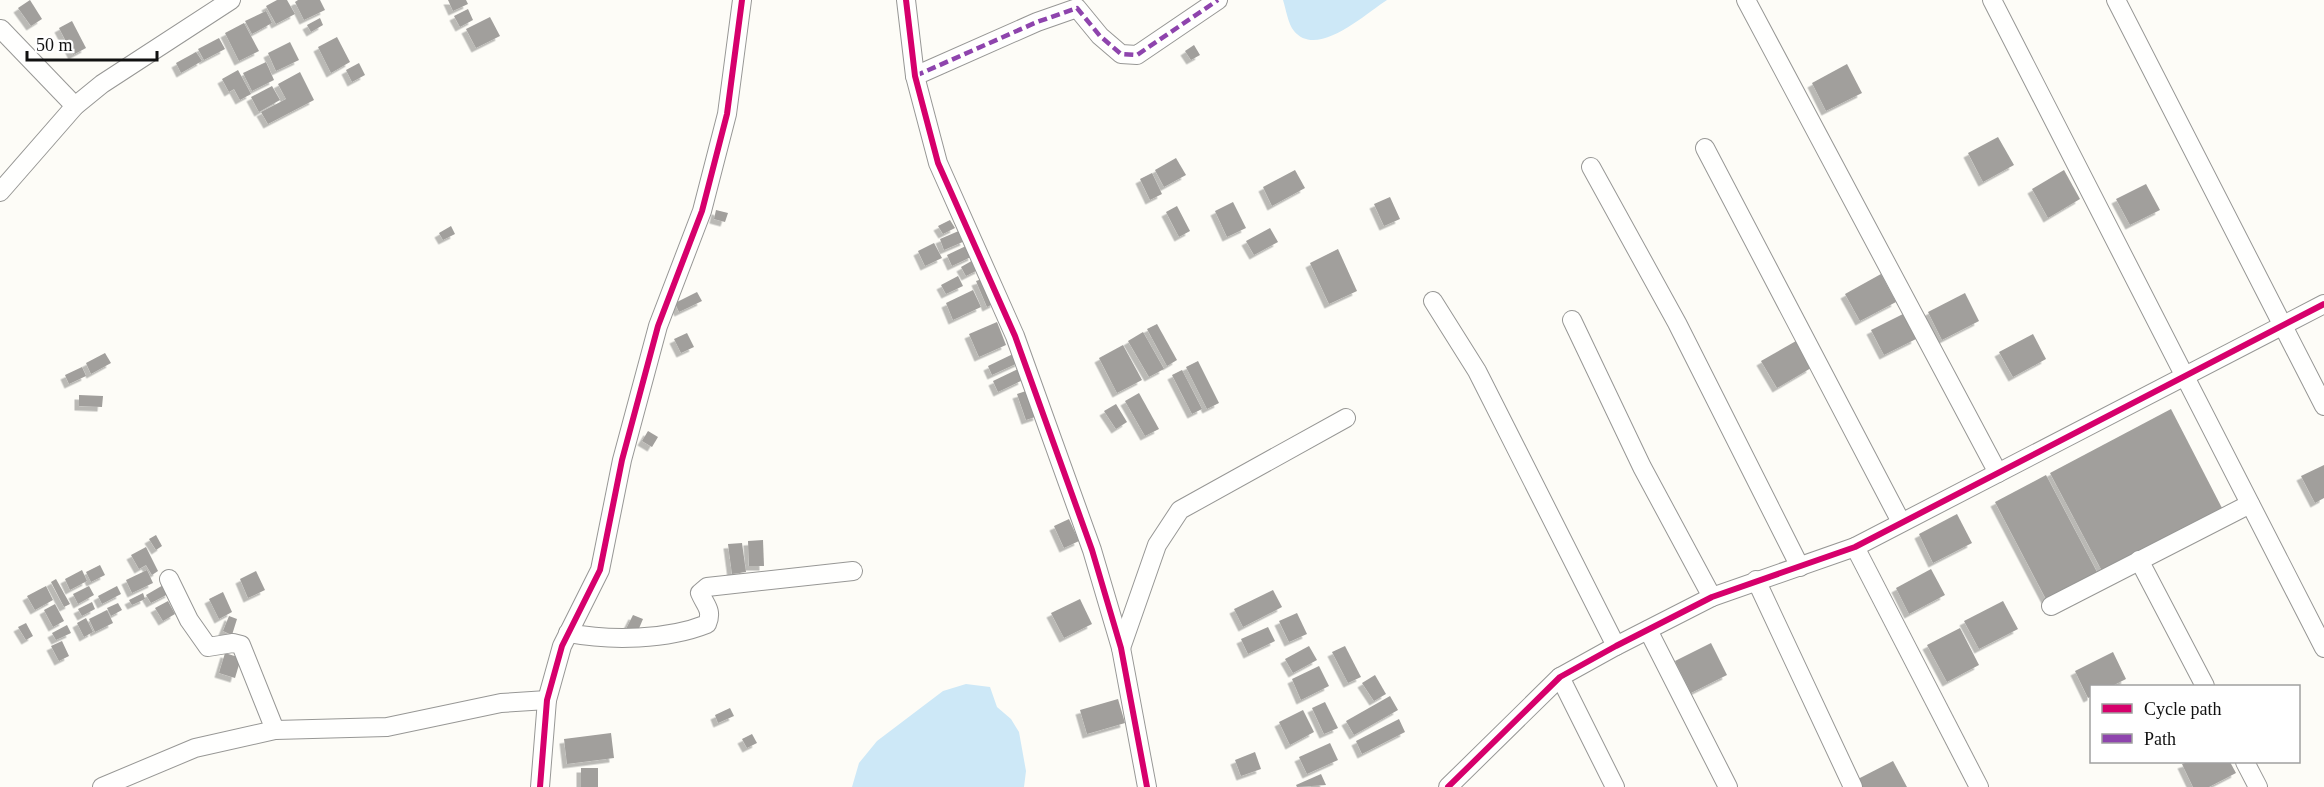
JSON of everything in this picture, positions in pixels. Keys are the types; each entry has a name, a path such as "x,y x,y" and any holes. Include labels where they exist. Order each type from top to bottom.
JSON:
{"street":[{"path":"0,192 75,106 102,84 231,0"},
{"path":"540,787 548,700 562,646 600,570 622,460 658,326 702,211 727,114 742,0"},
{"path":"906,0 915,76 938,163 1015,336 1092,550 1121,648 1147,787"},
{"path":"915,76 1037,22 1077,8 1100,36 1121,54 1137,55 1218,0"},
{"path":"1746,0 1998,472"},
{"path":"1992,0 2324,648"},
{"path":"2116,0 2324,406"},
{"path":"1,29 75,106"},
{"path":"1705,148 1901,522"},
{"path":"1591,167 1677,323 1800,567"},
{"path":"1433,301 1477,371 1616,646"},
{"path":"1448,787 1560,677 1616,646 1712,597 1855,547 2324,304"},
{"path":"1572,320 1642,468 1712,597"},
{"path":"1121,648 1157,546 1180,510 1346,418"},
{"path":"2051,606 2250,504"},
{"path":"1855,547 1979,787"},
{"path":"2139,560 2204,685"},
{"path":"568,633 604,639 690,630 707,624 710,617 710,609 699,592 707,587 853,571"},
{"path":"169,579 189,620 208,647 242,645 275,730"},
{"path":"1756,580 1852,787"},
{"path":"1648,630 1728,787"},
{"path":"1560,677 1615,787"},
{"path":"102,787 195,748 275,730 387,727 501,703 548,700"},
{"path":"2246,763 2258,787"}],"water":[{"path":"1283,0 1387,0 1341,31 1315,40 1304,38 1294,31"},
{"path":"966,684 990,687 997,707 1011,719 1019,732 1026,771 1024,787 852,787 859,763 877,741 943,691"}],"building":[{"path":"30,0 42,19 31,26 18,8"},
{"path":"277,0 287,0 295,14 276,24 266,6"},
{"path":"320,0 325,10 304,20 295,2"},
{"path":"448,0 466,0 468,4 453,11"},
{"path":"468,9 473,20 460,27 454,16"},
{"path":"266,11 272,23 252,34 245,21"},
{"path":"490,17 500,36 476,48 466,29"},
{"path":"320,18 323,25 311,32 307,25"},
{"path":"72,21 86,48 73,55 59,28"},
{"path":"244,23 259,51 239,61 225,33"},
{"path":"337,37 350,62 331,73 318,47"},
{"path":"219,38 225,49 204,60 198,49"},
{"path":"290,42 299,60 276,71 268,53"},
{"path":"1194,45 1200,55 1191,60 1185,51"},
{"path":"196,52 202,61 181,73 176,63"},
{"path":"266,62 274,80 252,91 243,73"},
{"path":"359,63 365,75 352,82 346,70"},
{"path":"1847,64 1862,93 1826,111 1812,83"},
{"path":"238,70 251,94 240,100 234,89 229,92 222,79"},
{"path":"300,72 314,100 268,124 261,112 286,99 278,84"},
{"path":"272,86 280,100 259,112 251,97"},
{"path":"1998,137 2014,165 1983,182 1968,153"},
{"path":"1176,158 1186,175 1164,187 1155,170"},
{"path":"1295,170 1305,188 1272,206 1263,187"},
{"path":"2064,170 2080,199 2048,218 2032,189"},
{"path":"1152,173 1162,194 1150,200 1140,179"},
{"path":"2146,184 2160,210 2130,225 2116,199"},
{"path":"1390,197 1400,219 1384,226 1374,204"},
{"path":"1233,202 1246,228 1227,237 1215,211"},
{"path":"1177,206 1190,231 1179,237 1166,212"},
{"path":"716,210 728,213 725,222 714,219"},
{"path":"950,220 955,228 943,234 938,226"},
{"path":"451,226 455,234 443,240 439,233"},
{"path":"1270,228 1278,242 1254,255 1246,241"},
{"path":"961,230 965,241 944,250 940,239"},
{"path":"934,243 942,258 925,266 918,251"},
{"path":"968,245 973,256 952,266 947,255"},
{"path":"1338,249 1357,291 1329,304 1310,263"},
{"path":"975,259 980,269 966,276 961,267"},
{"path":"1881,274 1896,302 1860,321 1845,294"},
{"path":"958,276 963,286 946,294 941,285"},
{"path":"985,278 995,303 987,307 976,281"},
{"path":"973,290 981,307 953,320 946,303"},
{"path":"697,292 702,301 679,312 675,303"},
{"path":"1965,293 1979,321 1942,340 1928,312"},
{"path":"1903,314 1916,339 1884,355 1871,330"},
{"path":"997,322 1006,345 979,357 969,334"},
{"path":"1157,324 1177,360 1167,366 1147,329"},
{"path":"1143,332 1164,369 1149,377 1128,341"},
{"path":"687,333 694,347 681,353 674,339"},
{"path":"2033,334 2046,359 2013,377 1999,352"},
{"path":"1796,341 1811,368 1777,388 1761,361"},
{"path":"1123,345 1142,380 1117,393 1099,358"},
{"path":"105,353 111,363 91,374 86,363"},
{"path":"1015,353 1020,362 992,375 988,366"},
{"path":"1198,361 1219,403 1207,409 1186,367"},
{"path":"82,367 86,376 69,384 65,375"},
{"path":"1018,369 1023,380 998,392 993,381"},
{"path":"1182,370 1202,409 1192,414 1172,375"},
{"path":"1029,390 1038,416 1026,420 1017,394"},
{"path":"1139,393 1159,429 1145,436 1125,401"},
{"path":"79,395 103,396 102,407 79,406"},
{"path":"1116,404 1127,422 1116,429 1104,411"},
{"path":"2171,409 2222,508 2102,571 2050,473"},
{"path":"648,431 658,437 652,447 642,441"},
{"path":"2324,465 2324,498 2315,503 2301,476"},
{"path":"2046,475 2098,574 2047,601 1995,502"},
{"path":"1957,514 1972,543 1933,563 1919,534"},
{"path":"1069,519 1079,541 1064,548 1054,526"},
{"path":"156,535 162,546 156,550 149,539"},
{"path":"763,540 764,566 749,566 748,541"},
{"path":"742,543 746,572 732,574 728,544"},
{"path":"146,547 158,571 152,575 146,565 139,569 131,555"},
{"path":"100,565 105,575 91,582 86,572"},
{"path":"1931,569 1945,595 1909,614 1896,588"},
{"path":"82,570 87,581 70,590 65,579"},
{"path":"147,570 153,583 132,593 126,580"},
{"path":"256,571 265,590 248,598 240,579"},
{"path":"56,579 70,604 64,607 51,582"},
{"path":"165,584 170,593 151,603 146,595"},
{"path":"46,586 53,600 35,610 27,596"},
{"path":"89,586 94,595 78,604 73,594"},
{"path":"117,586 121,594 102,604 98,596"},
{"path":"1273,590 1282,607 1243,627 1234,609"},
{"path":"223,592 232,612 219,619 209,599"},
{"path":"143,593 145,599 132,605 129,600"},
{"path":"1080,599 1092,624 1064,638 1051,613"},
{"path":"168,601 175,614 163,621 155,608"},
{"path":"2003,601 2018,629 1979,649 1964,621"},
{"path":"92,602 95,609 82,616 78,609"},
{"path":"118,603 122,610 111,616 107,608"},
{"path":"55,604 64,621 53,627 44,610"},
{"path":"107,610 113,623 95,632 89,619"},
{"path":"1297,613 1307,634 1289,642 1279,621"},
{"path":"633,615 643,619 637,633 626,629"},
{"path":"229,616 237,619 232,635 223,631"},
{"path":"86,618 93,632 84,637 77,623"},
{"path":"26,623 33,636 26,640 18,627"},
{"path":"67,625 71,633 56,640 52,633"},
{"path":"1268,627 1275,641 1248,654 1241,639"},
{"path":"1960,628 1979,665 1947,682 1927,645"},
{"path":"62,641 69,656 59,661 51,646"},
{"path":"1711,643 1727,675 1691,693 1675,661"},
{"path":"1309,646 1317,660 1293,673 1285,659"},
{"path":"1345,646 1361,677 1348,683 1332,652"},
{"path":"2113,652 2126,679 2114,685 2090,685 2090,697 2088,698 2075,671"},
{"path":"225,653 241,658 235,678 219,673"},
{"path":"1319,666 1329,686 1301,700 1292,679"},
{"path":"1375,675 1386,694 1374,701 1362,683"},
{"path":"1390,696 1398,710 1354,735 1346,721"},
{"path":"1118,699 1125,723 1087,734 1080,710"},
{"path":"1325,702 1338,728 1324,734 1312,708"},
{"path":"730,708 734,716 718,723 715,715"},
{"path":"1303,710 1314,732 1290,745 1279,722"},
{"path":"1399,719 1405,732 1362,754 1356,741"},
{"path":"611,733 614,758 567,764 564,739"},
{"path":"752,734 757,743 747,748 742,739"},
{"path":"1330,743 1338,760 1307,774 1299,757"},
{"path":"1255,752 1261,769 1241,776 1235,760"},
{"path":"1893,761 1907,787 1859,787 1856,780"},
{"path":"2231,763 2236,773 2209,787 2193,787 2182,764"},
{"path":"581,768 598,768 598,787 581,787"},
{"path":"1321,774 1326,785 1297,787 1296,785"}],"marked path":[{"path":"915,76 1037,22 1077,8 1100,36 1121,54 1137,55 1218,0"}],"cycle path":[{"path":"540,787 547,700 562,646 600,570 622,460 658,326 702,211 727,114 742,0"},
{"path":"906,0 915,76 938,163 1015,336 1092,550 1121,648 1147,787"},
{"path":"1448,787 1560,677 1616,646 1712,597 1855,547 2324,304"}]}
